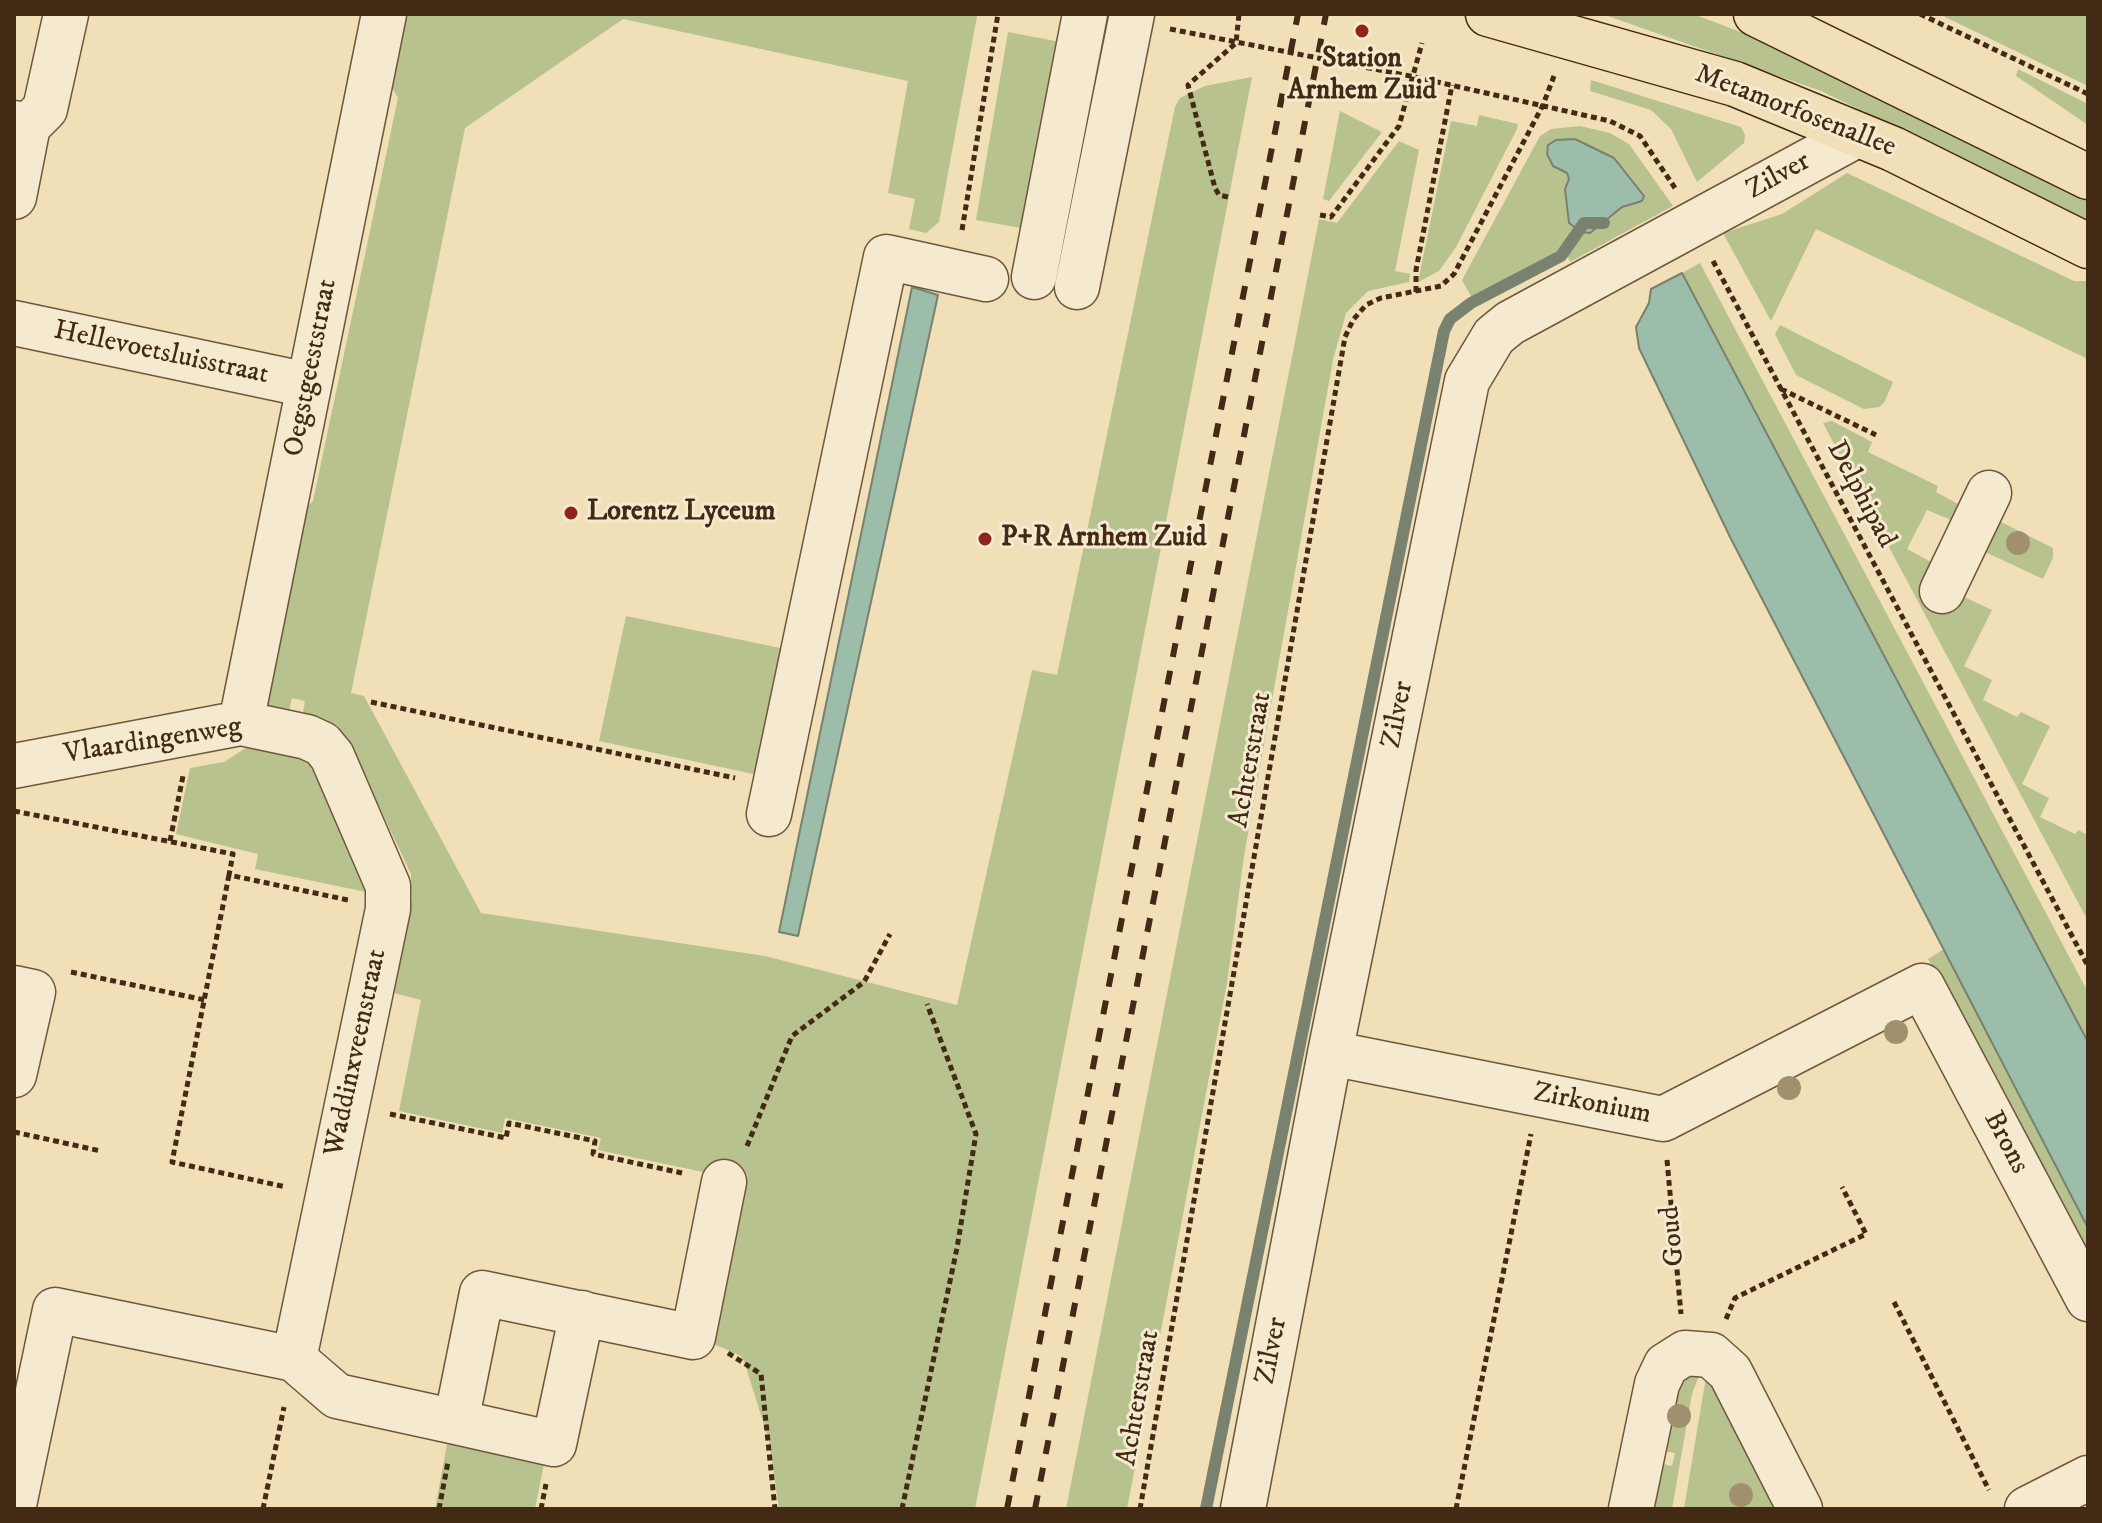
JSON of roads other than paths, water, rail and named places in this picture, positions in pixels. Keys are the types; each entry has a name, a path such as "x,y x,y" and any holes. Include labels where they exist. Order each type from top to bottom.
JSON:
{"main road":[{"name":"Metamorfosenallee","path":"1488,14 1735,84 1857,135 2088,246"},
{"path":"1756,14 2088,177"}],"street":[{"path":"14,197 21,125 45,109 66,14"},
{"name":"Oegstgeeststraat","path":"241,723 384,14"},
{"path":"1034,277 1085,14"},
{"path":"1077,287 1131,18"},
{"name":"Zilver","path":"1243,1509 1330,1053 1467,381 1494,336 1510,323 1857,135"},
{"path":"772,800 886,257 986,279"},
{"name":"Hellevoetsluisstraat","path":"14,323 308,385"},
{"path":"1942,591 1989,493"},
{"name":"Vlaardingenweg","path":"14,766 241,723 307,737 322,744 332,756"},
{"name":"Waddinxveenstraat","path":"294,1359 388,909 388,886 332,756"},
{"name":"Zirkonium","path":"1330,1053 1663,1119 1922,986"},
{"name":"Brons","path":"1922,986 2088,1299"},
{"path":"14,1075 24,990"},
{"path":"456,1422 482,1293 693,1337 724,1182"},
{"path":"14,1505 55,1310 294,1359 337,1396 554,1444 582,1313"},
{"path":"1631,1509 1657,1384 1666,1365 1698,1354 1730,1372 1800,1509"},
{"path":"2010,1502 2088,1478"}],"waterway":[{"path":"1206,1509 1444,331 1450,319 1471,303 1561,256 1584,223 1604,223"}],"railway":[{"path":"1007,1509 1298,14"},
{"path":"1035,1509 1326,14"}],"place":[{"name":"Station Arnhem Zuid","path":"1362,31"},
{"name":"Lorentz Lyceum","path":"571,513"},
{"name":"P+R Arnhem Zuid","path":"985,539"}]}
